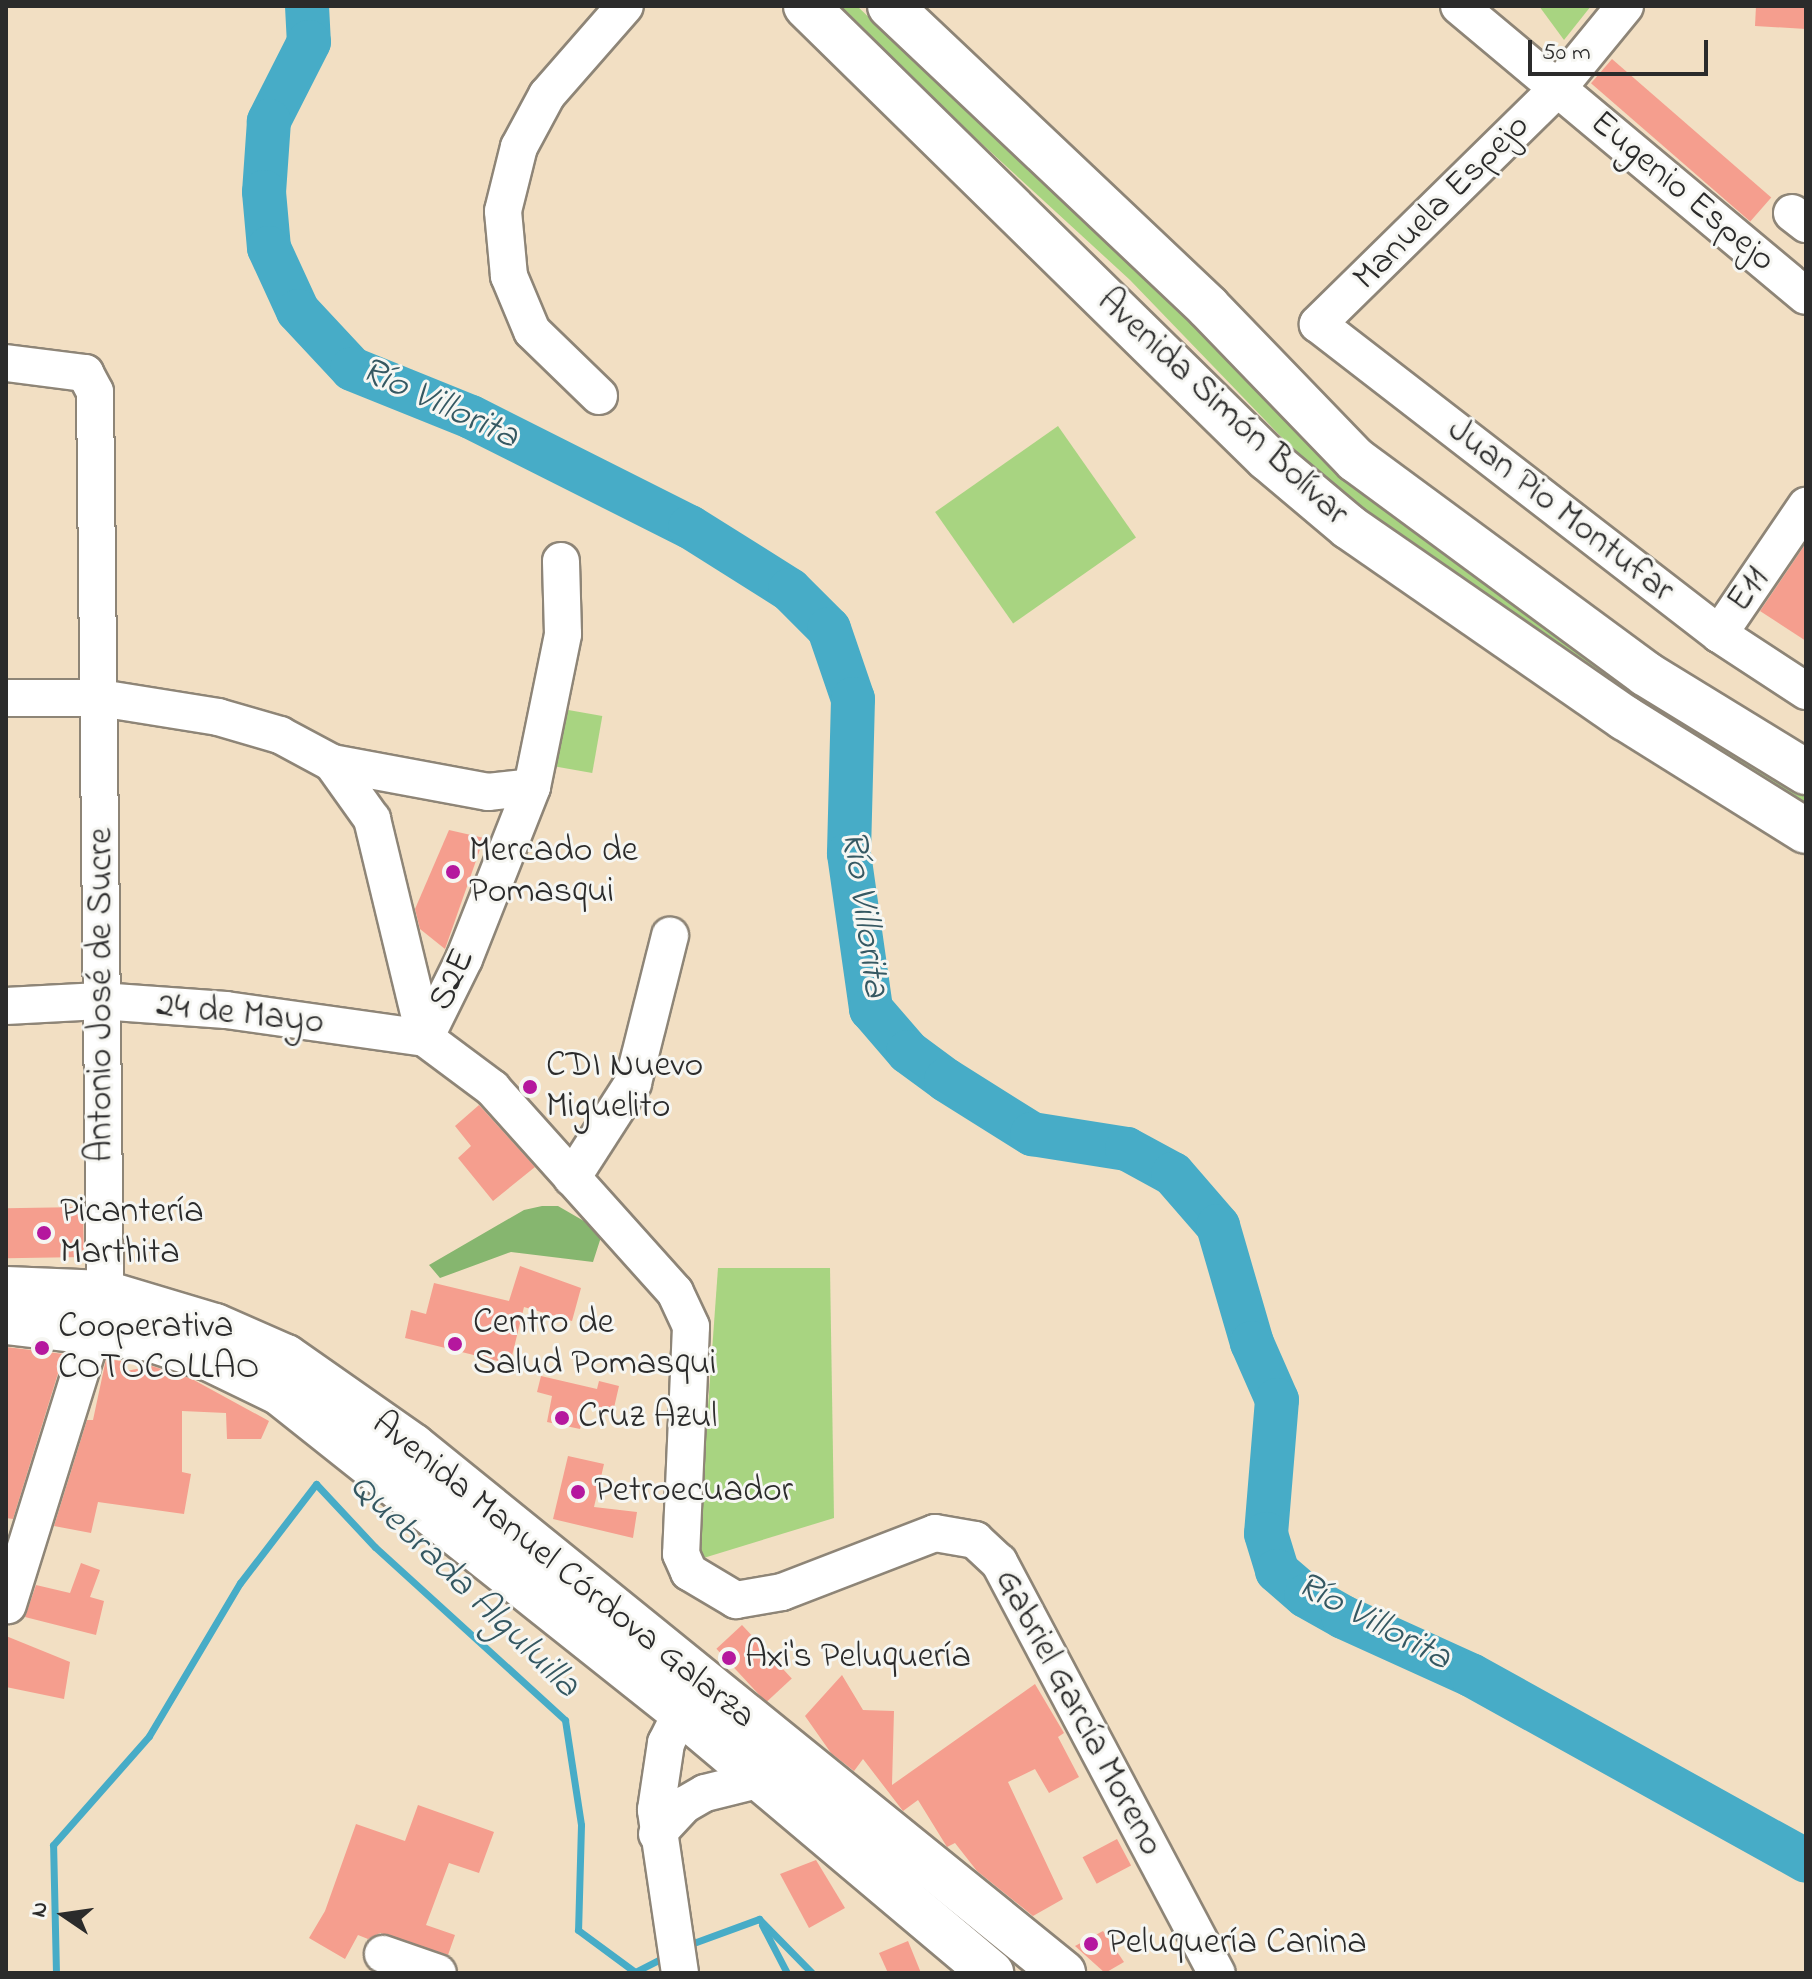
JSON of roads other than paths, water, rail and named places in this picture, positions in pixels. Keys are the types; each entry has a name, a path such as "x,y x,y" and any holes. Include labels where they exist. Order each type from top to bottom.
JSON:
{"main road":[{"name":"Avenida Simón Bolívar","path":"890,6 1208,307 1356,460 1646,674 1806,772"},
{"name":"Avenida Simón Bolívar","path":"800,8 1267,458 1349,527 1625,718 1806,831"},
{"name":"Avenida Manuel Córdova Galarza","path":"6,1289 100,1311 215,1326 286,1357 413,1446 510,1550 690,1695 1063,1973"},
{"name":"Avenida Manuel Córdova Galarza","path":"6,1322 100,1311"},
{"name":"Avenida Manuel Córdova Galarza","path":"690,1695 761,1779 991,1973"}],"street":[{"path":"599,396 532,331 509,276 503,211 519,147 547,95 625,6"},
{"name":"Eugenio Espejo","path":"1459,6 1806,296"},
{"name":"Manuela Espejo","path":"1318,324 1558,88 1625,6"},
{"name":"Juan Pio Montufar","path":"1318,324 1719,634 1806,691"},
{"name":"Antonio José de Sucre","path":"6,363 85,373 95,392 100,698 100,1311 8,1605"},
{"name":"E11","path":"1719,634 1806,506"},
{"name":"S2E","path":"425,1038 464,959 532,787 563,634 561,561"},
{"path":"6,698 100,698 218,717 280,735 332,763 488,792 532,787"},
{"path":"332,763 372,819 425,1038"},
{"path":"572,1178 633,1083 670,936"},
{"name":"24 de Mayo","path":"6,1006 100,1001 226,1010 425,1038"},
{"name":"Gabriel García Moreno","path":"425,1038 492,1088 675,1292 691,1327 681,1554 689,1572 736,1600 782,1592 935,1533 975,1540 999,1562 1217,1973"},
{"path":"680,1973 657,1834 658,1774 690,1695"},
{"path":"657,1834 684,1805 705,1793 761,1779"},
{"path":"383,1954 438,1973"}],"waterway":[{"name":"Río Villorita","path":"307,6 309,42 269,121 264,192 269,248 298,311 352,369 471,417 690,527 790,590 829,629 853,699 849,854 871,1009 908,1052 1032,1134 1127,1149 1173,1174 1218,1226 1252,1343 1277,1400 1266,1534 1277,1571 1306,1596 1343,1617 1471,1675 1806,1861"},
{"name":"Quebrada Alguluilla","path":"56,1973 53,1845 149,1736 240,1583 316,1484 375,1547 565,1720 581,1825 578,1930 635,1972 666,1956"},
{"name":"Quebrada Alguluilla","path":"688,1945 759,1919 812,1973"},
{"path":"762,1925 787,1973"}],"place":[{"name":"Mercado de Pomasqui","path":"453,872"},
{"name":"CDI Nuevo Miguelito","path":"530,1087"},
{"name":"Picantería Marthita","path":"44,1233"},
{"name":"Centro de Salud Pomasqui","path":"455,1344"},
{"name":"Cooperativa COTOCOLLAO","path":"42,1348"},
{"name":"Cruz Azul","path":"562,1418"},
{"name":"Petroecuador","path":"578,1492"},
{"name":"Axi's Peluquería","path":"729,1658"},
{"name":"Peluquería Canina","path":"1091,1944"}]}
